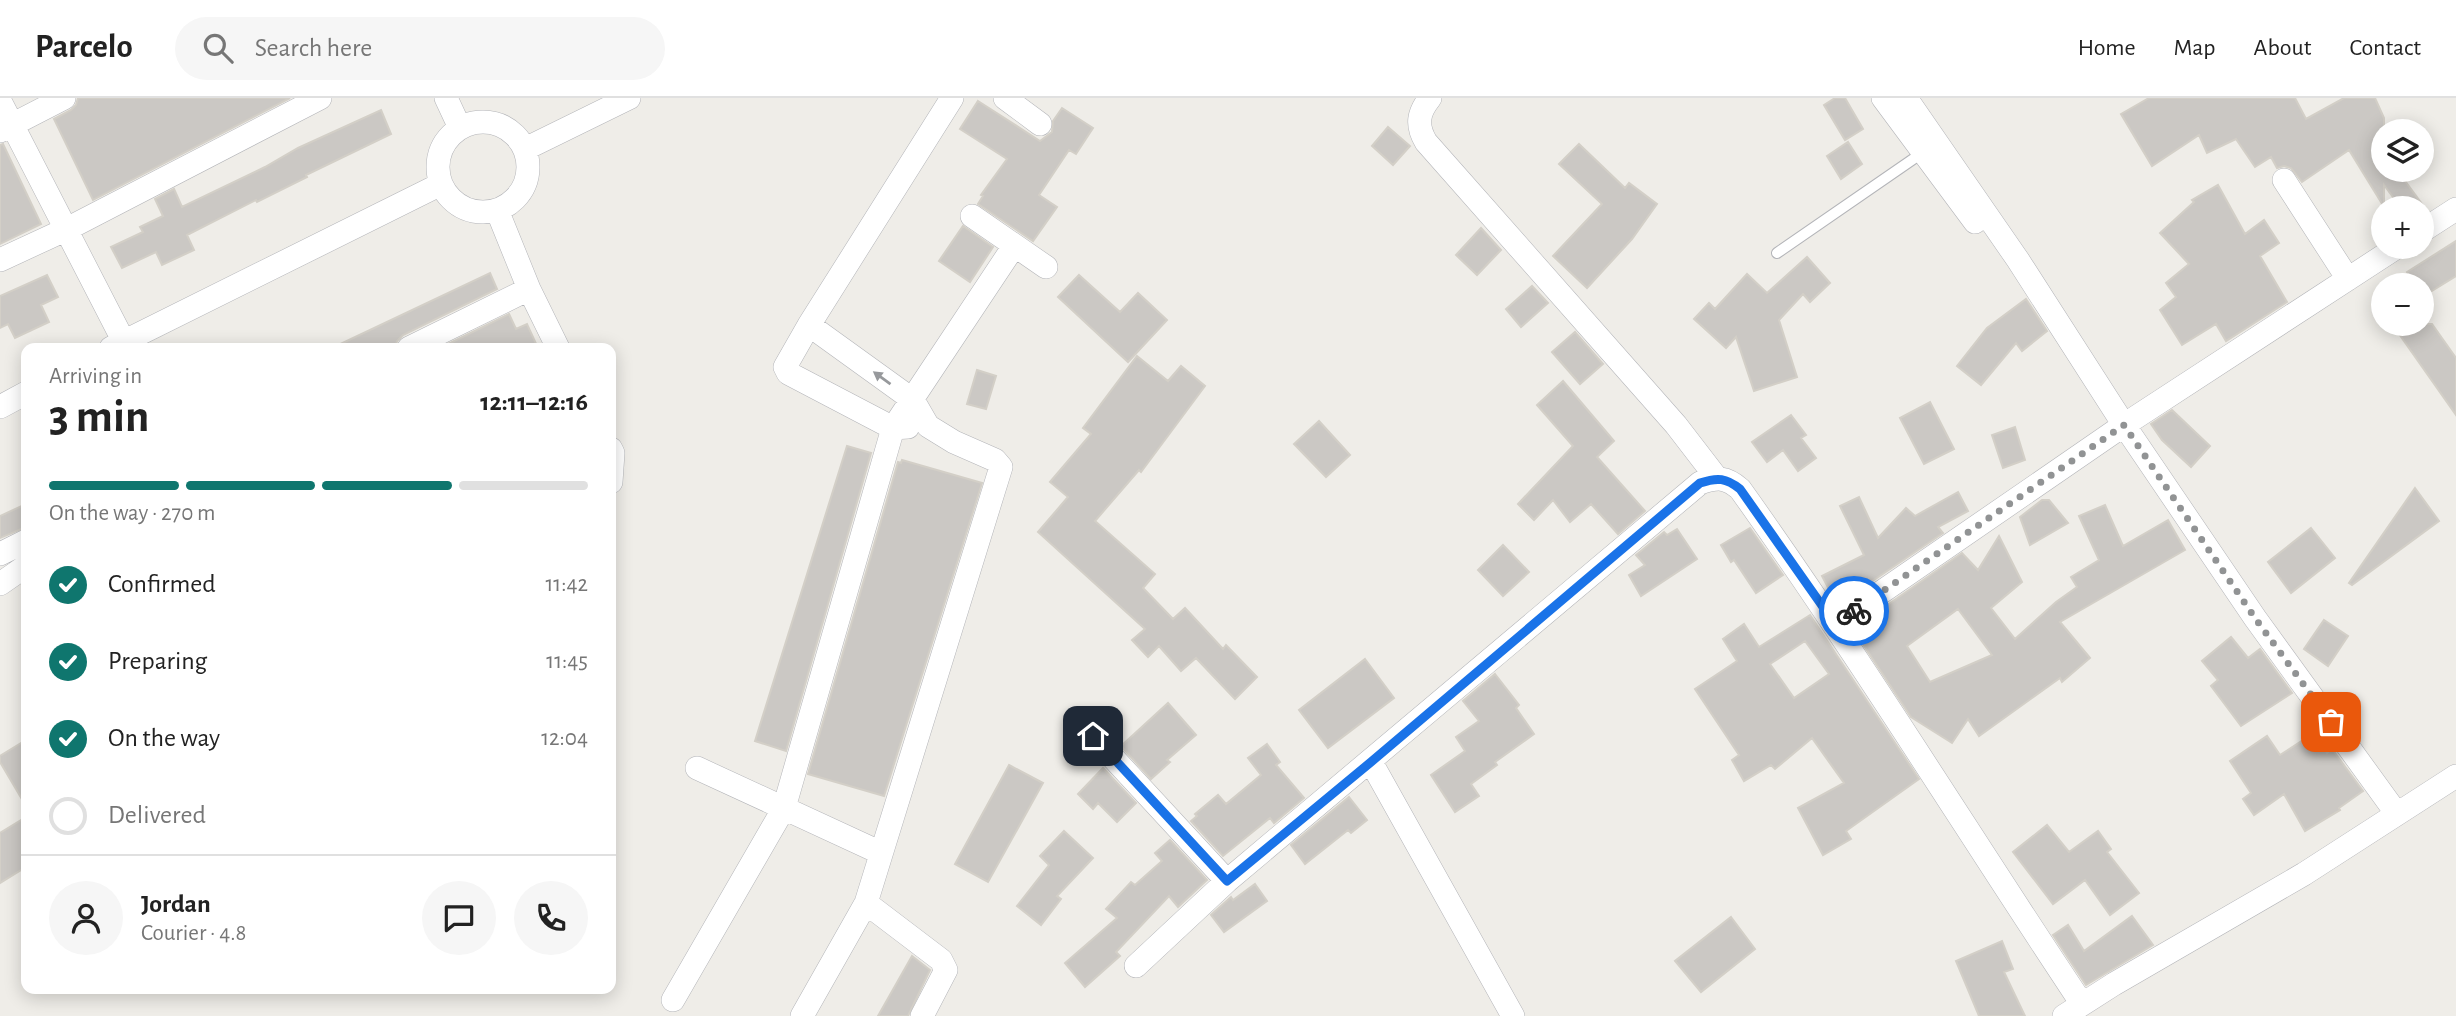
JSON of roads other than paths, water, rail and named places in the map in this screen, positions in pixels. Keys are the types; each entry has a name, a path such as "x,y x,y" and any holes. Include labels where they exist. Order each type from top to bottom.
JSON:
{"street":[{"path":"6,128 64,98"},
{"path":"446,98 460,128"},
{"path":"525,149 629,98"},
{"path":"928,426 893,428 788,373 785,367 952,98"},
{"path":"1005,98 1040,124"},
{"path":"1430,98 1419,116 1420,132 1426,142 1676,425 1716,477"},
{"path":"1883,98 1991,243 2018,260"},
{"path":"1906,98 2018,260 2124,425 2255,618 2397,814"},
{"path":"0,101 6,128 67,229 117,343"},
{"path":"0,260 67,229 306,101"},
{"path":"472,123 498,124 519,138 525,149 528,175 516,198 497,209 481,212 468,210 448,195 441,184 438,159 450,136 460,128 472,123"},
{"path":"2284,180 2348,279"},
{"path":"122,343 441,184"},
{"path":"497,209 528,289 555,343"},
{"path":"2434,223 2456,209"},
{"path":"972,216 1046,267"},
{"path":"673,1000 784,808 893,428 1014,246"},
{"path":"1835,624 2124,425 2379,259"},
{"path":"420,343 528,289"},
{"path":"802,1016 866,903 1001,467 995,460 954,442 928,426 912,400 809,325"},
{"path":"0,407 21,396"},
{"path":"1136,966 1227,881 1700,483 1716,477 1729,480 1740,489 1835,624 1990,866 2073,1010 2304,874 2456,776"},
{"path":"0,554 21,546"},
{"path":"0,584 21,569"},
{"path":"1093,736 1227,881"},
{"path":"1371,762 1513,1016"},
{"path":"697,768 881,853"},
{"path":"866,903 941,960 946,970 922,1016"}],"lane":[{"path":"1777,253 1922,153"}]}
